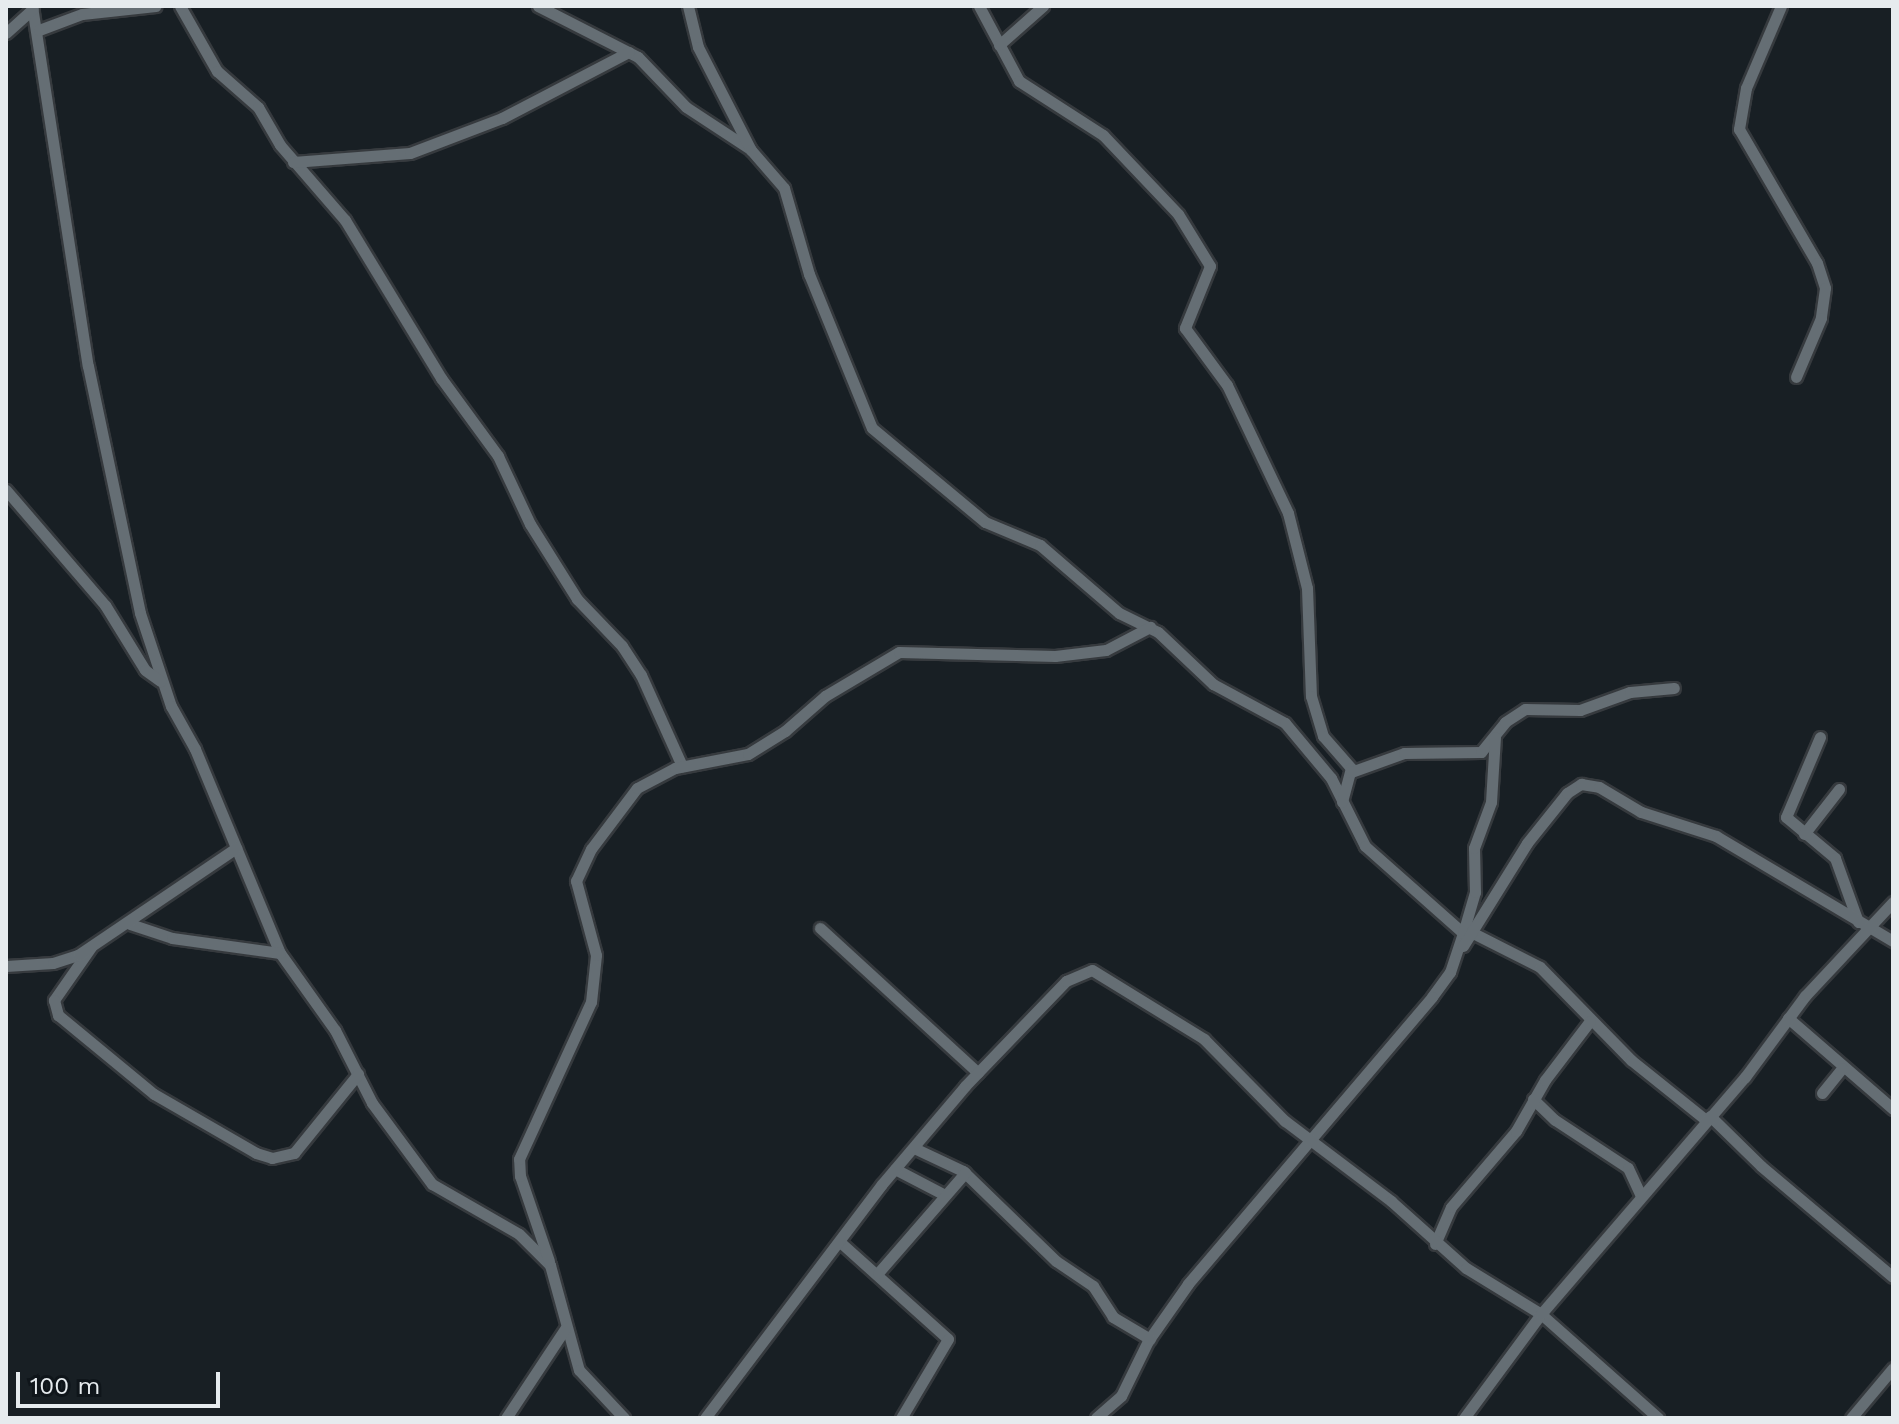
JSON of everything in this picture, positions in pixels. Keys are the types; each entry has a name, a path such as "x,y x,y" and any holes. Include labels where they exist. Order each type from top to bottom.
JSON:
{"street":[{"path":"39,30 82,14 155,6"},
{"path":"180,6 217,71 258,107 293,162 345,220 441,378 498,456 530,524 577,599 635,665 682,766"},
{"path":"538,6 629,52 686,107 751,150"},
{"path":"688,6 698,47 751,150 784,188 809,274 872,428 985,522 1040,545 1119,613 1150,627 1225,693 1285,723 1331,778 1365,846 1468,933 1540,967 1570,993 1590,1021 1893,1277"},
{"path":"979,6 1019,81 1103,135 1178,214 1210,266 1185,328 1227,385 1288,513 1307,588 1311,696 1323,736 1351,772"},
{"path":"999,45 1043,6"},
{"path":"1781,6 1746,88 1739,129 1817,263 1825,288 1821,318 1796,377"},
{"path":"6,33 33,8 39,30 57,190 88,366 140,613 161,682 280,953 335,1030 372,1103 432,1184 519,1234 550,1265"},
{"path":"293,162 410,153 502,118 629,52"},
{"path":"6,490 105,605 145,670 161,682"},
{"path":"624,1418 579,1370 565,1329 565,1308 520,1176 519,1159 591,1002 596,955 576,881 591,849 637,788 652,776 682,766 748,754 825,696 899,652 1055,656 1106,650 1150,627"},
{"path":"1351,772 1404,753 1476,754 1525,709 1580,710 1630,692 1674,688"},
{"path":"1468,933 1475,892 1474,848 1491,802 1495,737"},
{"path":"1820,737 1787,812 1788,822 1835,858 1864,925"},
{"path":"1342,802 1351,772"},
{"path":"1096,1418 1121,1396 1150,1339 1188,1284 1432,997 1468,933 1527,843 1567,793 1581,784 1599,787 1641,812 1716,836 1893,941"},
{"path":"1804,834 1839,789"},
{"path":"6,966 53,963 91,947 130,924 236,848"},
{"path":"1464,1418 1541,1314 1708,1118 1864,925 1893,902"},
{"path":"130,924 172,938 280,953"},
{"path":"820,928 978,1073"},
{"path":"91,947 54,1000 58,1015 154,1094 256,1153 272,1158 294,1153 358,1074"},
{"path":"705,1418 895,1169 978,1073 1066,981 1092,970 1204,1039 1310,1140 1391,1201 1435,1244 1541,1314 1658,1418"},
{"path":"1788,1018 1842,1068 1893,1109"},
{"path":"1435,1244 1451,1207 1516,1131 1533,1099 1590,1021"},
{"path":"1822,1093 1842,1068"},
{"path":"1533,1099 1555,1120 1628,1168 1641,1196"},
{"path":"914,1148 965,1173 1056,1261 1093,1286 1113,1317 1150,1339"},
{"path":"895,1169 945,1195"},
{"path":"878,1273 965,1173"},
{"path":"840,1242 948,1339 901,1418"},
{"path":"506,1418 565,1329"},
{"path":"1851,1418 1893,1368"}]}
